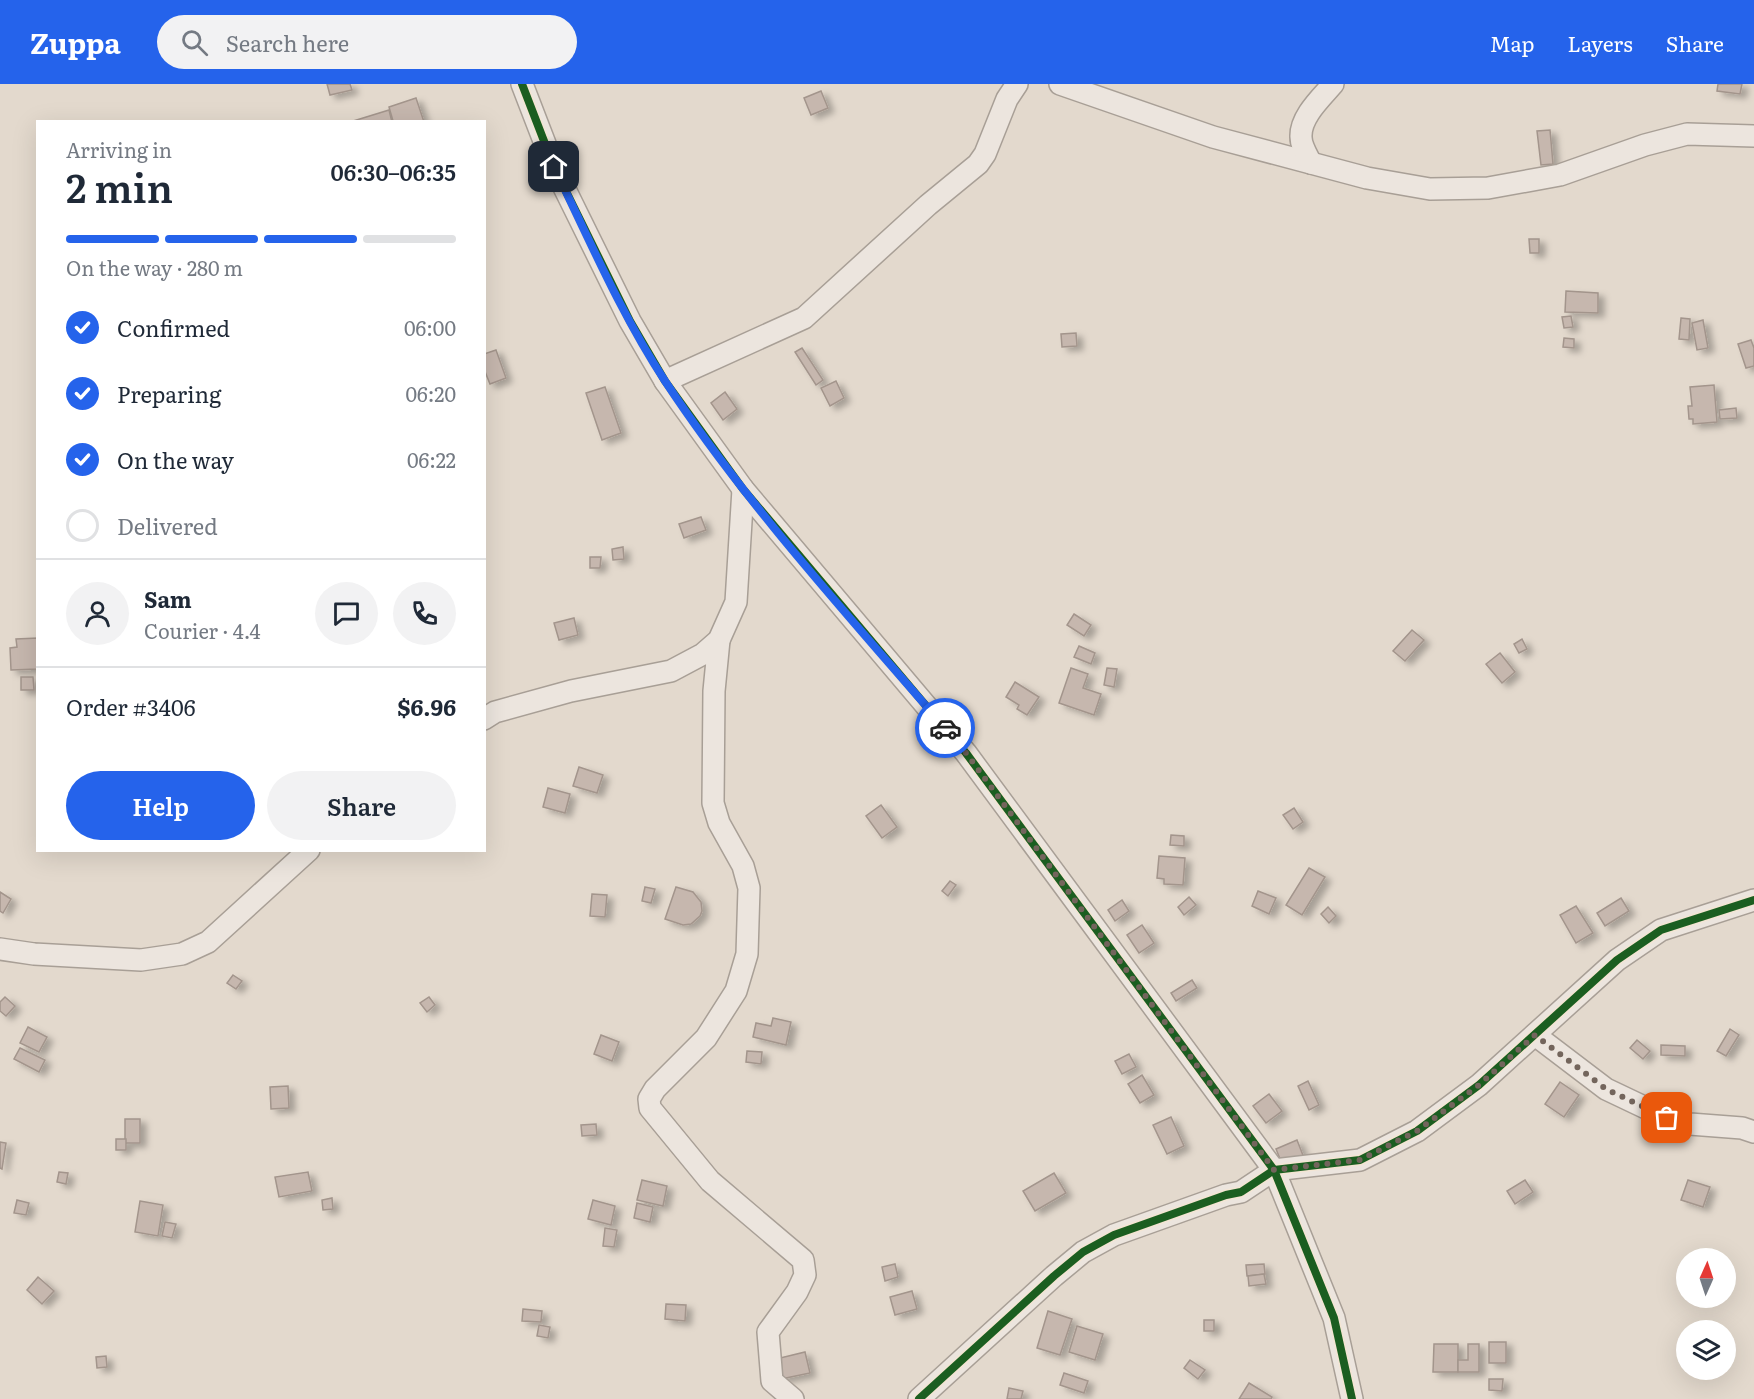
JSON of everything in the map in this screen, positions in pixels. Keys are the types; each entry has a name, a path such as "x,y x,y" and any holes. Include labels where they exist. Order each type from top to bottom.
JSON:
{"street":[{"path":"522,84 554,167 630,321 665,381 742,489 966,753 1274,1170 1334,1318 1352,1399"},
{"path":"665,381 804,318 928,205 978,164 985,154 1007,99 1017,84"},
{"path":"1060,84 1212,137 1367,178 1430,189 1488,188 1560,175 1686,134 1754,136"},
{"path":"1311,163 1300,138 1302,130 1310,112 1333,84"},
{"path":"742,489 736,602 719,640 714,691 713,803 719,824 743,866 749,888 747,954 735,990 706,1038 655,1089 649,1099 650,1108 710,1181 803,1260 805,1275 797,1292 768,1332 772,1381 793,1399"},
{"path":"486,718 495,712 571,691 671,671 703,654 719,640"},
{"path":"0,948 34,954 141,960 182,954 208,942 307,852"},
{"path":"919,1399 1083,1252 1114,1235 1241,1192 1274,1170 1360,1160 1417,1131 1479,1085 1617,960 1661,930 1754,900"},
{"path":"1535,1035 1606,1089 1667,1118 1690,1124 1742,1128 1754,1132"}],"building":[{"path":"327,84 350,84 352,90 330,95"},
{"path":"1718,84 1742,84 1740,94 1717,91"},
{"path":"821,91 828,108 811,115 804,98"},
{"path":"416,98 423,120 393,120 389,107"},
{"path":"389,110 392,120 356,120"},
{"path":"1550,130 1553,164 1541,165 1537,131"},
{"path":"1529,239 1539,239 1539,253 1530,253"},
{"path":"1566,291 1598,293 1598,313 1565,312"},
{"path":"1571,316 1573,327 1564,328 1562,317"},
{"path":"1681,318 1690,319 1689,340 1679,339"},
{"path":"1703,320 1708,348 1697,350 1692,323"},
{"path":"1076,333 1077,346 1062,347 1061,334"},
{"path":"1564,338 1574,339 1574,348 1563,347"},
{"path":"1751,340 1754,348 1754,366 1746,368 1738,344"},
{"path":"802,348 823,380 816,385 795,352"},
{"path":"496,350 506,378 490,384 486,374 486,353"},
{"path":"836,381 844,398 830,406 821,388"},
{"path":"1714,385 1717,422 1693,424 1693,419 1689,419 1688,406 1692,406 1690,387"},
{"path":"605,387 621,433 602,440 586,393"},
{"path":"725,392 737,409 723,420 711,403"},
{"path":"1736,408 1737,418 1720,419 1719,410"},
{"path":"701,517 706,530 684,538 679,524"},
{"path":"623,547 624,559 613,560 612,549"},
{"path":"590,557 601,557 600,568 590,568"},
{"path":"1074,614 1091,625 1084,636 1067,625"},
{"path":"574,618 578,635 559,640 554,623"},
{"path":"1412,630 1424,640 1405,661 1393,651"},
{"path":"36,638 36,669 11,670 10,648 17,647 16,639"},
{"path":"1522,639 1527,649 1519,653 1514,644"},
{"path":"1079,646 1095,653 1091,664 1074,657"},
{"path":"1500,653 1515,672 1502,683 1486,664"},
{"path":"1071,668 1088,674 1083,688 1101,694 1094,715 1059,703"},
{"path":"1107,668 1117,669 1114,687 1104,685"},
{"path":"21,677 33,677 34,690 21,690"},
{"path":"1015,682 1039,697 1027,715 1017,709 1019,705 1006,697"},
{"path":"579,767 603,775 597,793 573,786"},
{"path":"548,788 570,794 565,813 543,807"},
{"path":"881,805 897,827 882,838 866,816"},
{"path":"1294,808 1303,822 1293,829 1283,815"},
{"path":"1171,835 1184,836 1184,846 1170,845"},
{"path":"1159,856 1185,858 1183,885 1164,884 1164,879 1157,878"},
{"path":"1309,868 1325,877 1302,915 1286,905"},
{"path":"950,881 956,885 948,896 942,891"},
{"path":"645,887 655,889 651,903 642,901"},
{"path":"676,887 693,892 701,902 700,916 691,924 683,925 665,919"},
{"path":"1258,891 1276,898 1269,914 1252,906"},
{"path":"0,892 11,899 3,913 0,911"},
{"path":"592,894 607,895 605,917 590,916"},
{"path":"1189,897 1196,905 1184,915 1178,907"},
{"path":"1621,898 1629,911 1605,926 1597,913"},
{"path":"1122,900 1129,911 1115,921 1108,910"},
{"path":"1576,906 1593,933 1576,943 1560,915"},
{"path":"1328,907 1336,916 1329,923 1321,914"},
{"path":"1142,925 1154,943 1139,953 1127,935"},
{"path":"233,975 242,981 236,989 227,983"},
{"path":"1192,980 1197,988 1176,1001 1171,993"},
{"path":"5,997 15,1006 6,1016 0,1011 0,1002"},
{"path":"429,997 435,1005 427,1012 420,1003"},
{"path":"773,1018 791,1022 786,1045 753,1037 756,1023 771,1026"},
{"path":"28,1027 47,1037 39,1052 20,1043"},
{"path":"1730,1029 1739,1035 1726,1056 1717,1051"},
{"path":"601,1035 619,1042 612,1061 594,1054"},
{"path":"1637,1040 1650,1051 1643,1059 1630,1048"},
{"path":"1661,1045 1685,1046 1685,1056 1661,1055"},
{"path":"20,1048 45,1060 39,1072 14,1059"},
{"path":"747,1051 762,1052 761,1064 746,1062"},
{"path":"1129,1054 1136,1067 1122,1074 1115,1061"},
{"path":"1142,1075 1154,1095 1140,1103 1128,1084"},
{"path":"1308,1081 1319,1105 1309,1110 1298,1086"},
{"path":"1560,1082 1579,1095 1564,1117 1545,1104"},
{"path":"288,1086 289,1108 271,1109 270,1087"},
{"path":"1269,1094 1282,1111 1266,1123 1253,1106"},
{"path":"1171,1117 1184,1146 1167,1154 1153,1125"},
{"path":"125,1119 140,1119 140,1143 125,1143"},
{"path":"596,1124 597,1135 582,1136 581,1125"},
{"path":"116,1139 126,1139 126,1150 116,1150"},
{"path":"1297,1140 1304,1158 1283,1166 1276,1149"},
{"path":"0,1142 6,1143 2,1169 0,1168"},
{"path":"59,1172 68,1173 66,1184 57,1182"},
{"path":"308,1172 312,1191 279,1197 275,1177"},
{"path":"1054,1173 1066,1193 1035,1211 1023,1191"},
{"path":"642,1180 667,1186 663,1206 637,1200"},
{"path":"1525,1180 1533,1192 1515,1204 1507,1191"},
{"path":"1688,1180 1710,1187 1703,1207 1681,1200"},
{"path":"332,1198 333,1209 323,1210 322,1200"},
{"path":"17,1200 29,1203 26,1215 14,1213"},
{"path":"593,1200 615,1206 611,1225 588,1219"},
{"path":"140,1201 163,1205 158,1236 135,1232"},
{"path":"637,1203 653,1207 650,1222 634,1218"},
{"path":"165,1222 176,1224 172,1238 162,1236"},
{"path":"605,1228 617,1230 614,1247 603,1246"},
{"path":"895,1264 898,1277 885,1281 882,1267"},
{"path":"1264,1264 1265,1274 1247,1276 1246,1265"},
{"path":"1264,1274 1266,1284 1249,1286 1248,1276"},
{"path":"38,1277 54,1291 42,1304 27,1290"},
{"path":"912,1291 917,1309 895,1315 890,1297"},
{"path":"666,1304 686,1305 685,1321 665,1319"},
{"path":"523,1309 542,1311 541,1322 522,1321"},
{"path":"1048,1311 1072,1319 1060,1355 1037,1348"},
{"path":"1204,1320 1214,1320 1214,1331 1204,1331"},
{"path":"539,1325 550,1327 548,1338 537,1336"},
{"path":"1077,1326 1103,1334 1095,1360 1069,1352"},
{"path":"1489,1342 1506,1342 1506,1363 1489,1363"},
{"path":"1434,1344 1458,1344 1458,1372 1433,1372"},
{"path":"1468,1344 1479,1344 1479,1372 1458,1372 1458,1360 1468,1360"},
{"path":"805,1352 810,1373 781,1379 776,1359"},
{"path":"106,1356 107,1367 97,1368 96,1357"},
{"path":"1190,1360 1205,1370 1198,1379 1184,1368"},
{"path":"1064,1373 1088,1381 1084,1393 1060,1385"},
{"path":"1489,1379 1503,1379 1502,1391 1489,1390"},
{"path":"1249,1383 1272,1397 1271,1399 1239,1399"},
{"path":"1009,1388 1023,1391 1021,1399 1007,1399"}],"cycle path":[{"path":"522,84 554,167 630,321 665,381 743,489 966,753 1274,1170 1334,1318 1352,1399"},
{"path":"919,1399 1083,1252 1114,1235 1226,1195 1241,1192 1274,1170 1360,1160 1417,1131 1479,1085 1617,960 1661,930 1754,900"}],"way so far":[{"path":"945,728 966,753 1274,1170 1360,1160 1417,1131 1479,1085 1535,1035 1606,1089 1667,1118"}],"route":[{"path":"554,167 630,321 665,381 742,489 945,728"}]}
